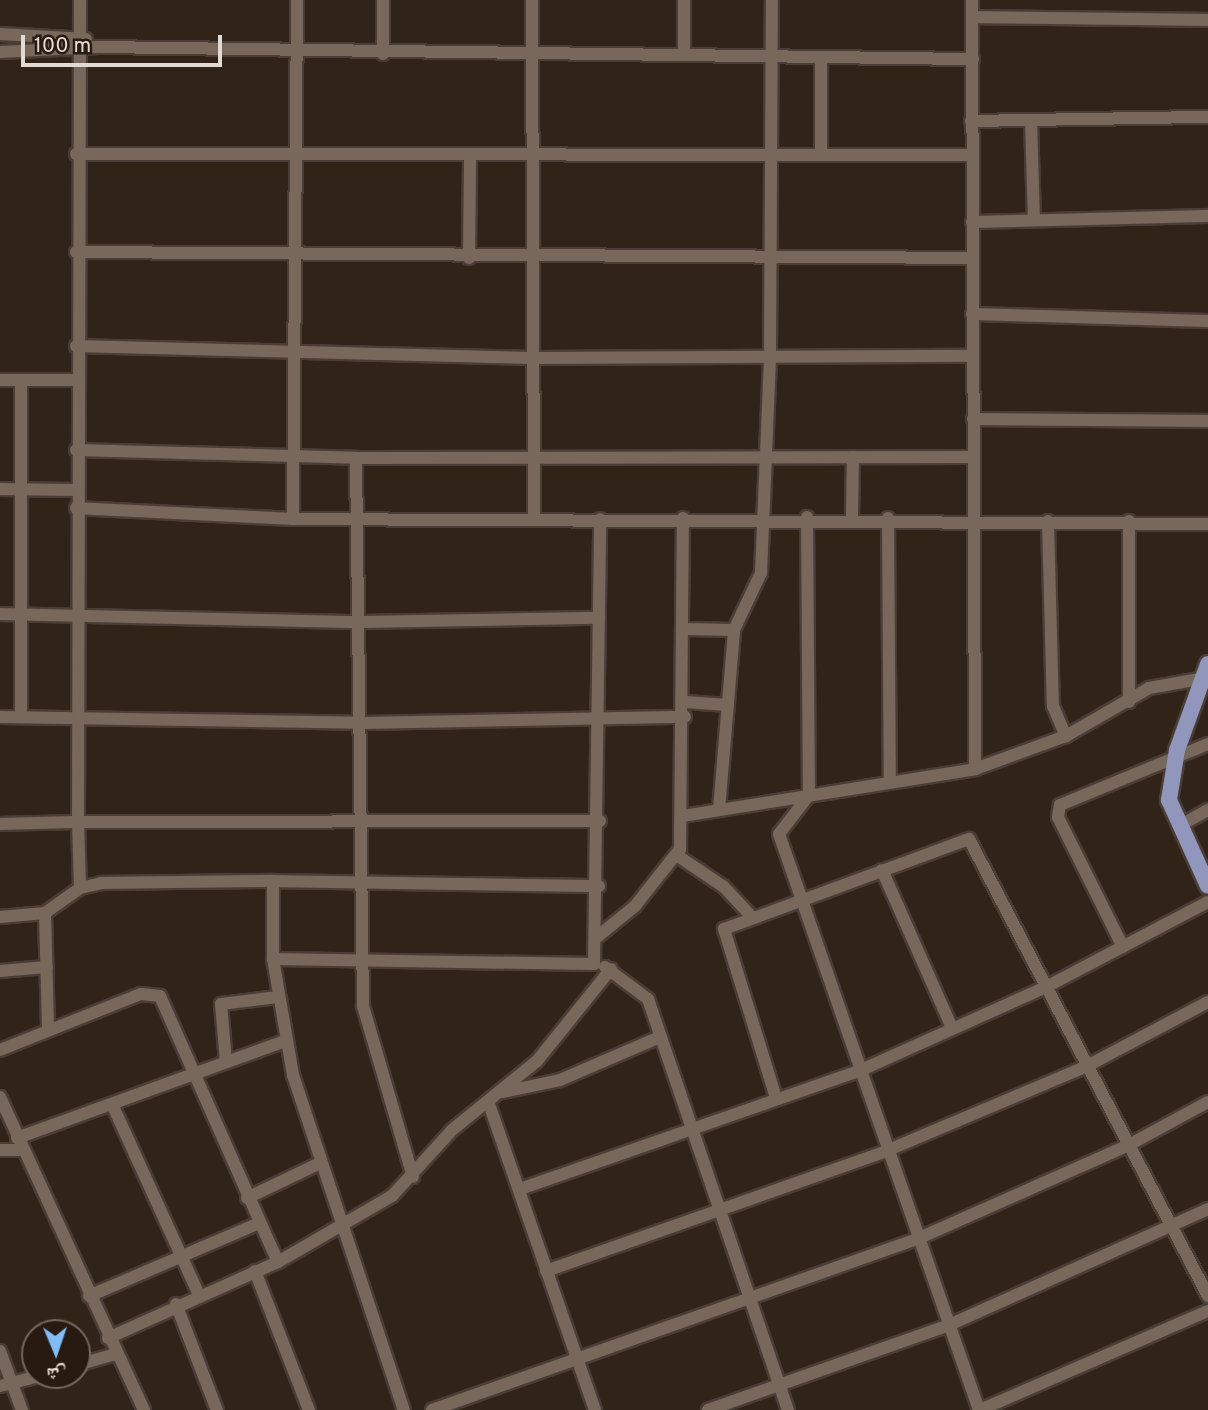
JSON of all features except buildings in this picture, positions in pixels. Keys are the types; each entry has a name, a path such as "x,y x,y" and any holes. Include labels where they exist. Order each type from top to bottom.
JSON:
{"main road":[{"path":"1206,671 1174,762 1169,800 1208,886"}],"street":[{"path":"80,0 76,154 75,615 80,888"},
{"path":"293,519 297,0"},
{"path":"383,0 383,54"},
{"path":"532,0 531,358 534,519"},
{"path":"684,0 684,55"},
{"path":"719,810 734,630 760,584 765,516 771,357 772,0"},
{"path":"972,0 971,522 975,769"},
{"path":"972,17 1208,20"},
{"path":"0,34 80,35 98,47"},
{"path":"0,52 80,53 98,47 297,54 771,55 973,59"},
{"path":"821,57 821,155"},
{"path":"971,121 1208,117"},
{"path":"1031,120 1034,220"},
{"path":"76,154 971,155"},
{"path":"470,155 470,258"},
{"path":"972,222 1208,216"},
{"path":"76,252 470,258 772,255 971,258"},
{"path":"972,313 1208,321"},
{"path":"76,346 295,354 531,358 973,356"},
{"path":"0,380 76,380"},
{"path":"20,717 23,614 21,380"},
{"path":"973,419 1208,421"},
{"path":"76,450 356,458 973,457"},
{"path":"852,518 853,457"},
{"path":"356,458 363,823 361,961 366,1023 413,1177"},
{"path":"0,489 76,490"},
{"path":"76,508 293,519 765,516 971,522 1129,521 1208,524"},
{"path":"807,517 810,795 779,830 886,1151 979,1410 1208,1311"},
{"path":"597,937 635,906 678,856 683,816 685,717 683,518"},
{"path":"888,518 890,782"},
{"path":"594,964 600,821 600,519"},
{"path":"1048,521 1053,706 1066,736"},
{"path":"1129,521 1129,702"},
{"path":"0,614 360,622 599,618"},
{"path":"685,629 734,630"},
{"path":"683,816 975,769 1066,736 1165,682 1206,671"},
{"path":"685,702 727,705"},
{"path":"0,717 77,716 362,723 685,717"},
{"path":"1123,947 1058,811 1174,762 1208,744"},
{"path":"1179,826 1208,810"},
{"path":"0,824 600,821"},
{"path":"776,1098 723,937 733,921 803,901 882,870 972,841 1127,1146 1208,1296"},
{"path":"678,856 724,887 751,916"},
{"path":"882,870 952,1028"},
{"path":"0,917 45,913 80,888 273,881 599,886"},
{"path":"273,881 273,958 285,1041 320,1163 404,1410"},
{"path":"520,1189 859,1071 1046,987 1208,902"},
{"path":"45,913 48,1028"},
{"path":"273,958 594,964 611,969 642,989 788,1410"},
{"path":"0,971 47,967"},
{"path":"108,1338 176,1304 278,1262 344,1228 413,1177 452,1130 489,1104 537,1061 611,969"},
{"path":"0,1050 48,1028 141,994 157,994 194,1073 257,1224 278,1262"},
{"path":"226,1062 221,1004 278,997"},
{"path":"545,1270 719,1213 886,1151 1087,1066 1208,1003"},
{"path":"503,1092 560,1080 660,1037"},
{"path":"0,1150 20,1144 111,1104 285,1041"},
{"path":"0,1097 108,1338 144,1410"},
{"path":"432,1410 917,1239 1127,1146 1208,1102"},
{"path":"111,1104 199,1295"},
{"path":"489,1104 595,1410"},
{"path":"247,1198 320,1163"},
{"path":"708,1410 949,1325 1171,1228 1208,1209"},
{"path":"89,1296 184,1260 257,1224"},
{"path":"255,1271 309,1410"},
{"path":"176,1304 218,1410"},
{"path":"0,1351 6,1385 22,1410"},
{"path":"91,1361 116,1354"}]}
